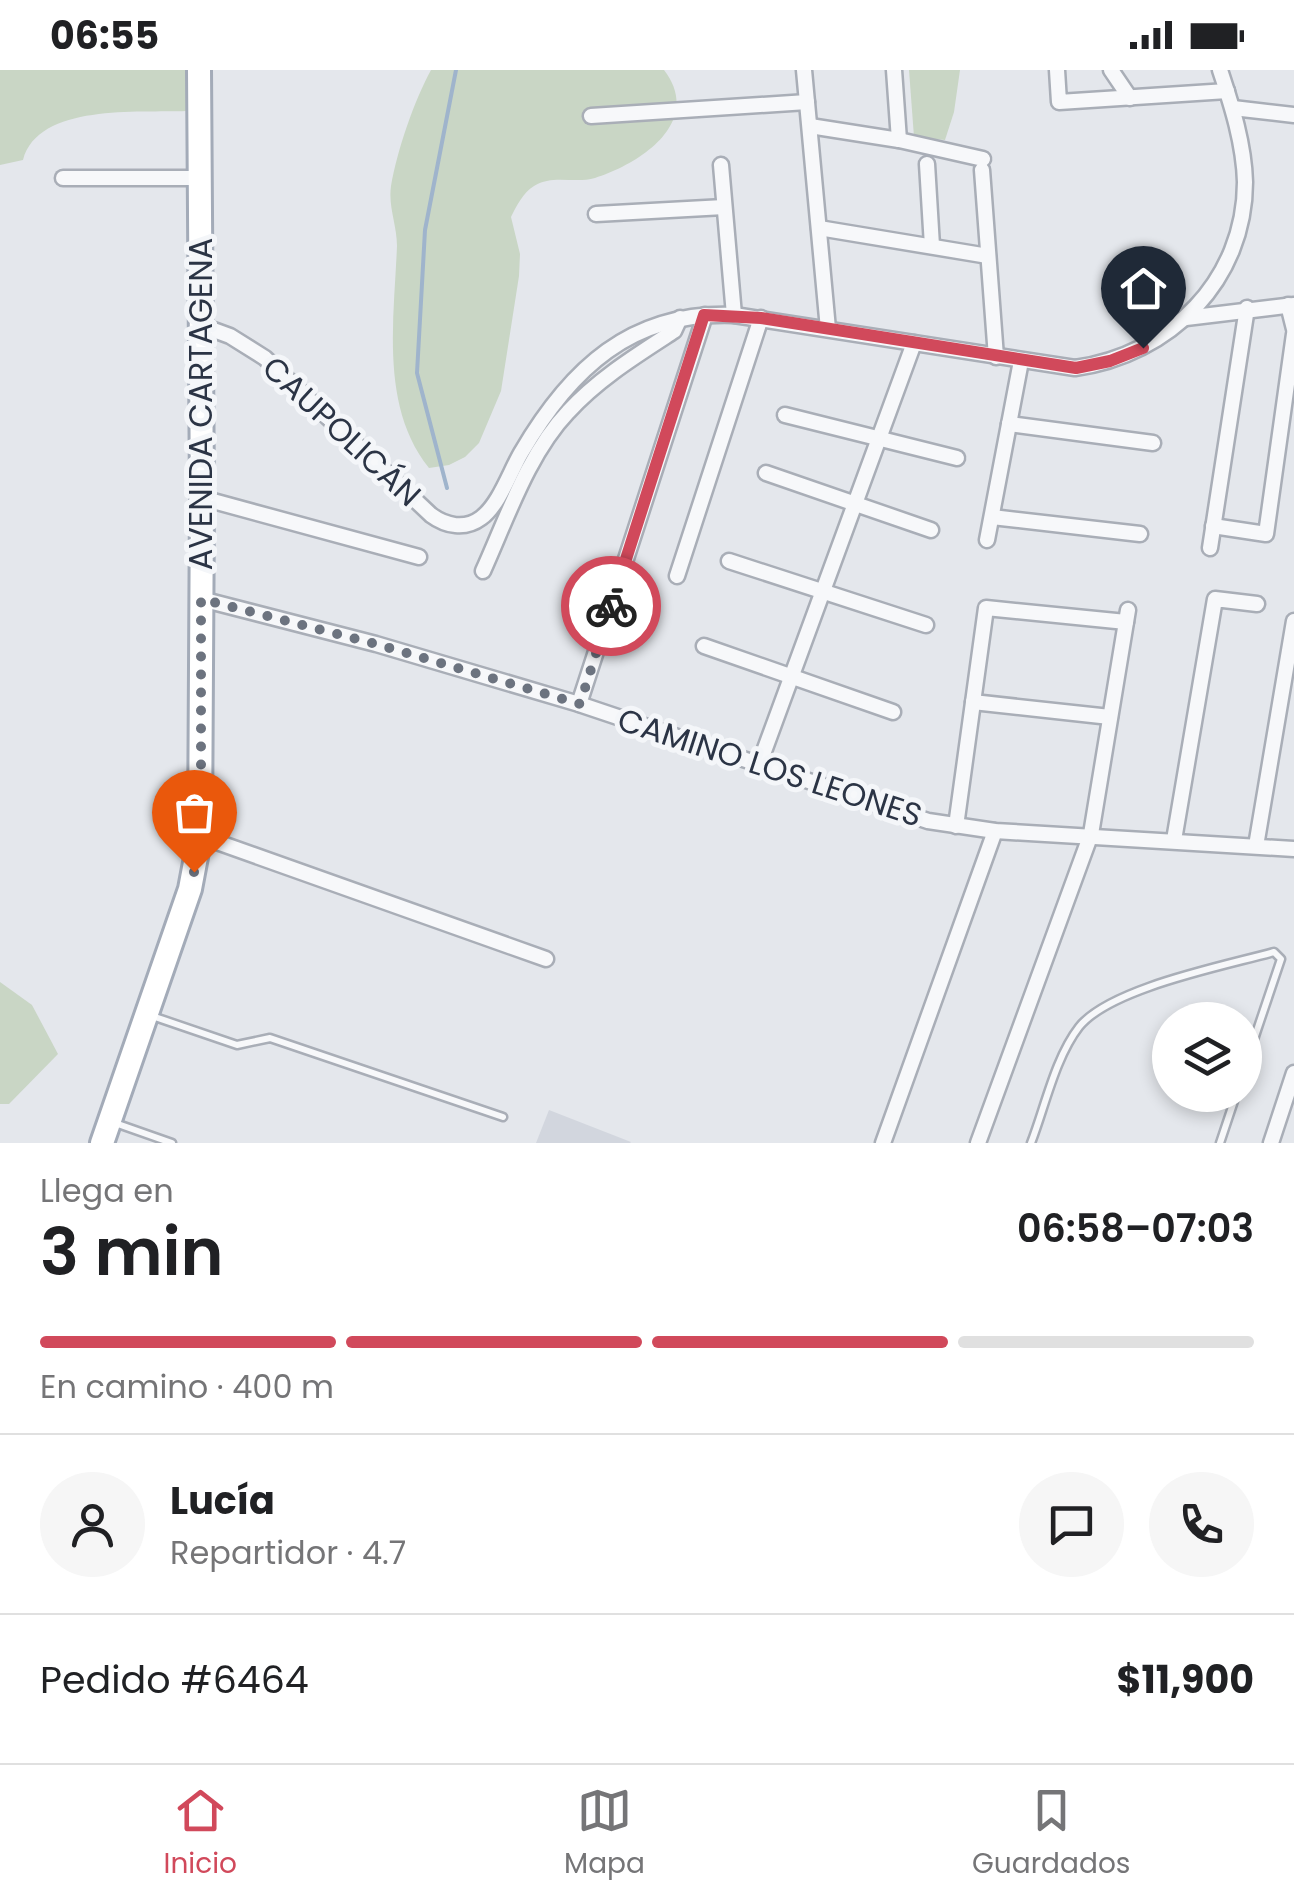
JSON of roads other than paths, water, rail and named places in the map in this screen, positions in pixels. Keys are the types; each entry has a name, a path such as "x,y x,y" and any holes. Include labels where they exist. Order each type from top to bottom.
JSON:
{"main road":[{"name":"AVENIDA CARTAGENA","path":"106,1132 190,889 200,836 198,70"}],"street":[{"path":"804,70 828,329"},
{"path":"894,70 900,140"},
{"path":"1057,70 1058,102 1227,91"},
{"path":"1111,70 1130,98"},
{"name":"CAUPOLICÁN","path":"200,325 230,336 266,358 405,494 437,519 459,525 473,522 485,514 533,433 579,373 632,334 680,318 734,314 1076,368 1110,361 1158,340 1186,318 1220,274 1240,222 1244,165 1220,70"},
{"path":"591,116 807,102"},
{"path":"1232,108 1294,115"},
{"path":"810,126 900,140 983,164 996,356"},
{"path":"721,164 734,314"},
{"path":"927,164 932,246"},
{"path":"64,178 199,178"},
{"path":"596,214 724,207"},
{"path":"819,228 988,256"},
{"path":"1186,318 1291,305 1294,332 1266,534 1213,526"},
{"path":"1210,548 1247,308"},
{"path":"580,704 704,315"},
{"path":"483,570 525,481 565,414 593,388 674,331 680,318"},
{"path":"677,576 761,318"},
{"path":"759,765 914,343"},
{"path":"988,540 1021,361"},
{"path":"785,415 957,458"},
{"path":"1009,424 1153,443"},
{"path":"766,473 932,530"},
{"path":"202,498 419,557"},
{"path":"992,517 1140,534"},
{"path":"728,561 926,625"},
{"path":"1174,840 1215,598 1257,604"},
{"name":"CAMINO LOS LEONES","path":"201,599 376,644 580,704 901,814 996,830 1294,849"},
{"path":"956,826 986,608 1127,616 1090,834 978,1143"},
{"path":"1256,846 1294,622"},
{"path":"704,646 892,712"},
{"path":"973,702 1110,717"},
{"path":"884,1143 996,830"},
{"path":"200,836 546,959"},
{"path":"1274,1142 1294,1074"}],"lane":[{"path":"1031,1143 1064,1054 1078,1028 1096,1011 1130,994 1274,952 1281,959 1262,1015"},
{"path":"146,1014 237,1045 270,1038 503,1117"},
{"path":"1220,1143 1230,1112"},
{"path":"106,1132 172,1143"}],"waterway":[{"path":"447,488 417,373 425,230 456,70"}]}
